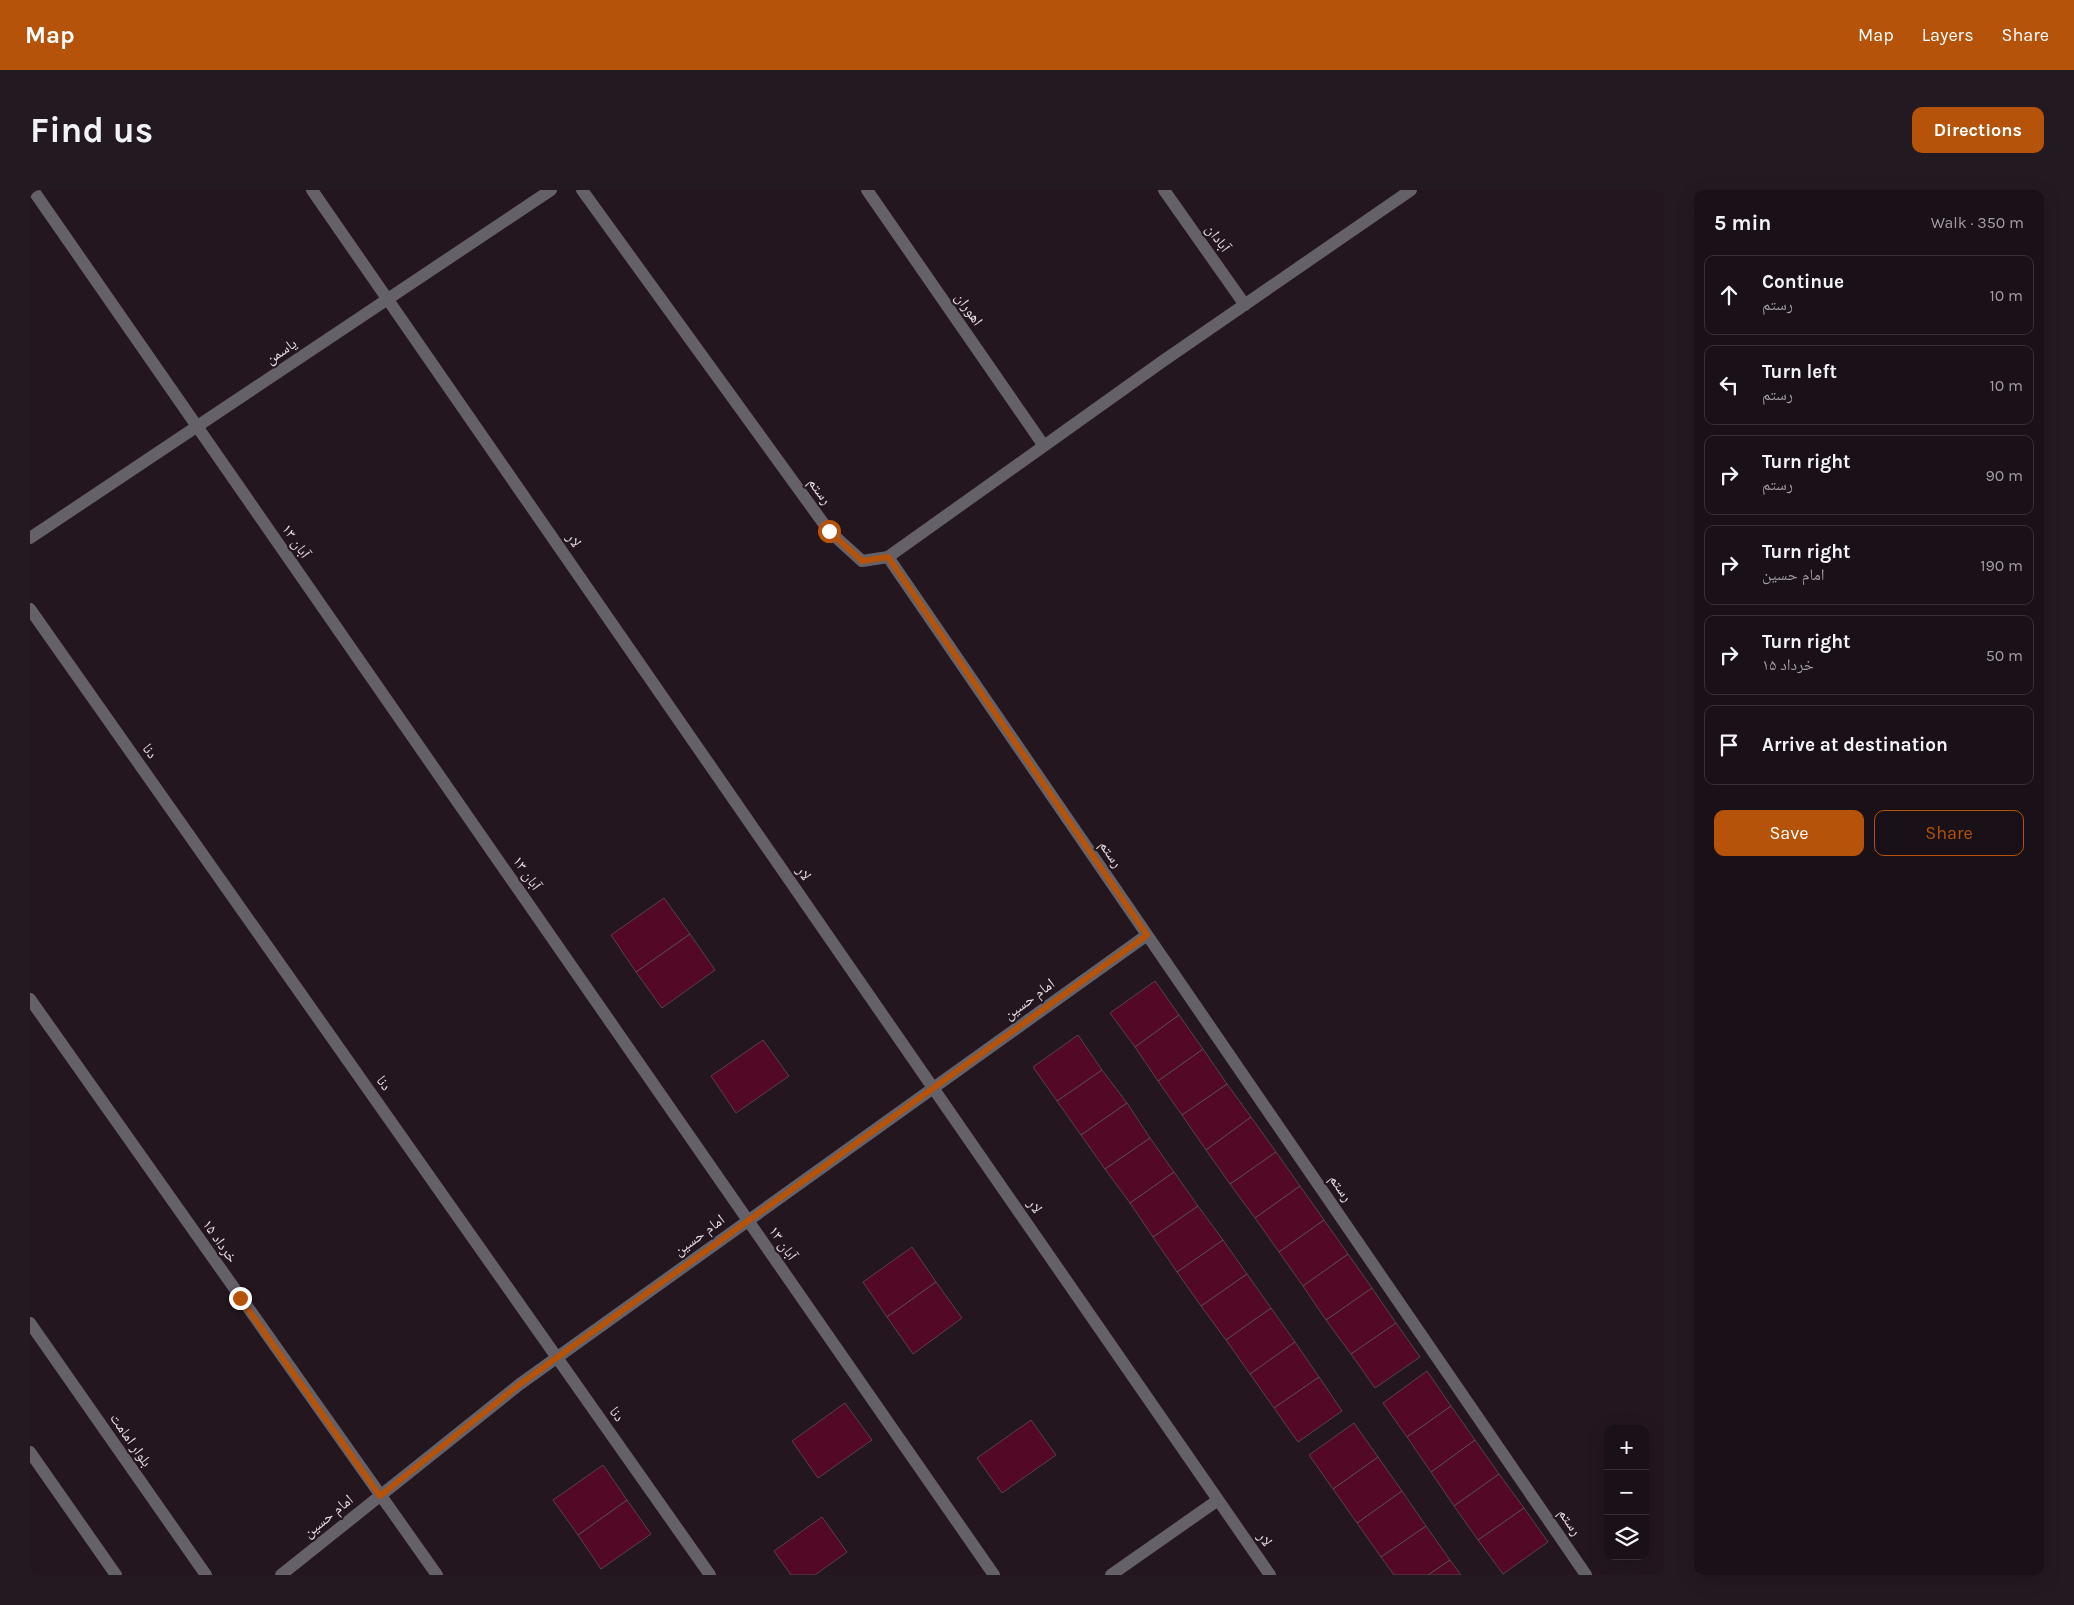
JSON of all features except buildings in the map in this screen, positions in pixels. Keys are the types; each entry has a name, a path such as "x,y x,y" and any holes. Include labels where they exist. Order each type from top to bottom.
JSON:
{"street":[{"name":"۱۳ آبان","path":"33,190 994,1575"},
{"name":"لار","path":"312,190 1270,1575"},
{"name":"یاسمن","path":"30,538 551,190"},
{"name":"رستم","path":"582,190 829,531 862,561 888,557 1586,1575"},
{"name":"اهوران","path":"867,190 1044,446"},
{"name":"آبادان","path":"1164,190 1245,305"},
{"path":"888,557 1411,190"},
{"name":"دنا","path":"30,609 710,1575"},
{"name":"امام حسین","path":"281,1575 520,1384 1147,935"},
{"name":"۱۵ خرداد","path":"30,999 437,1575"},
{"name":"بلوار امامت","path":"30,1323 206,1575"},
{"path":"30,1452 116,1575"},
{"path":"1111,1575 1218,1500"}],"route":[{"path":"240,1298 380,1496 520,1384 1147,935 888,557 862,561 829,531"}]}
